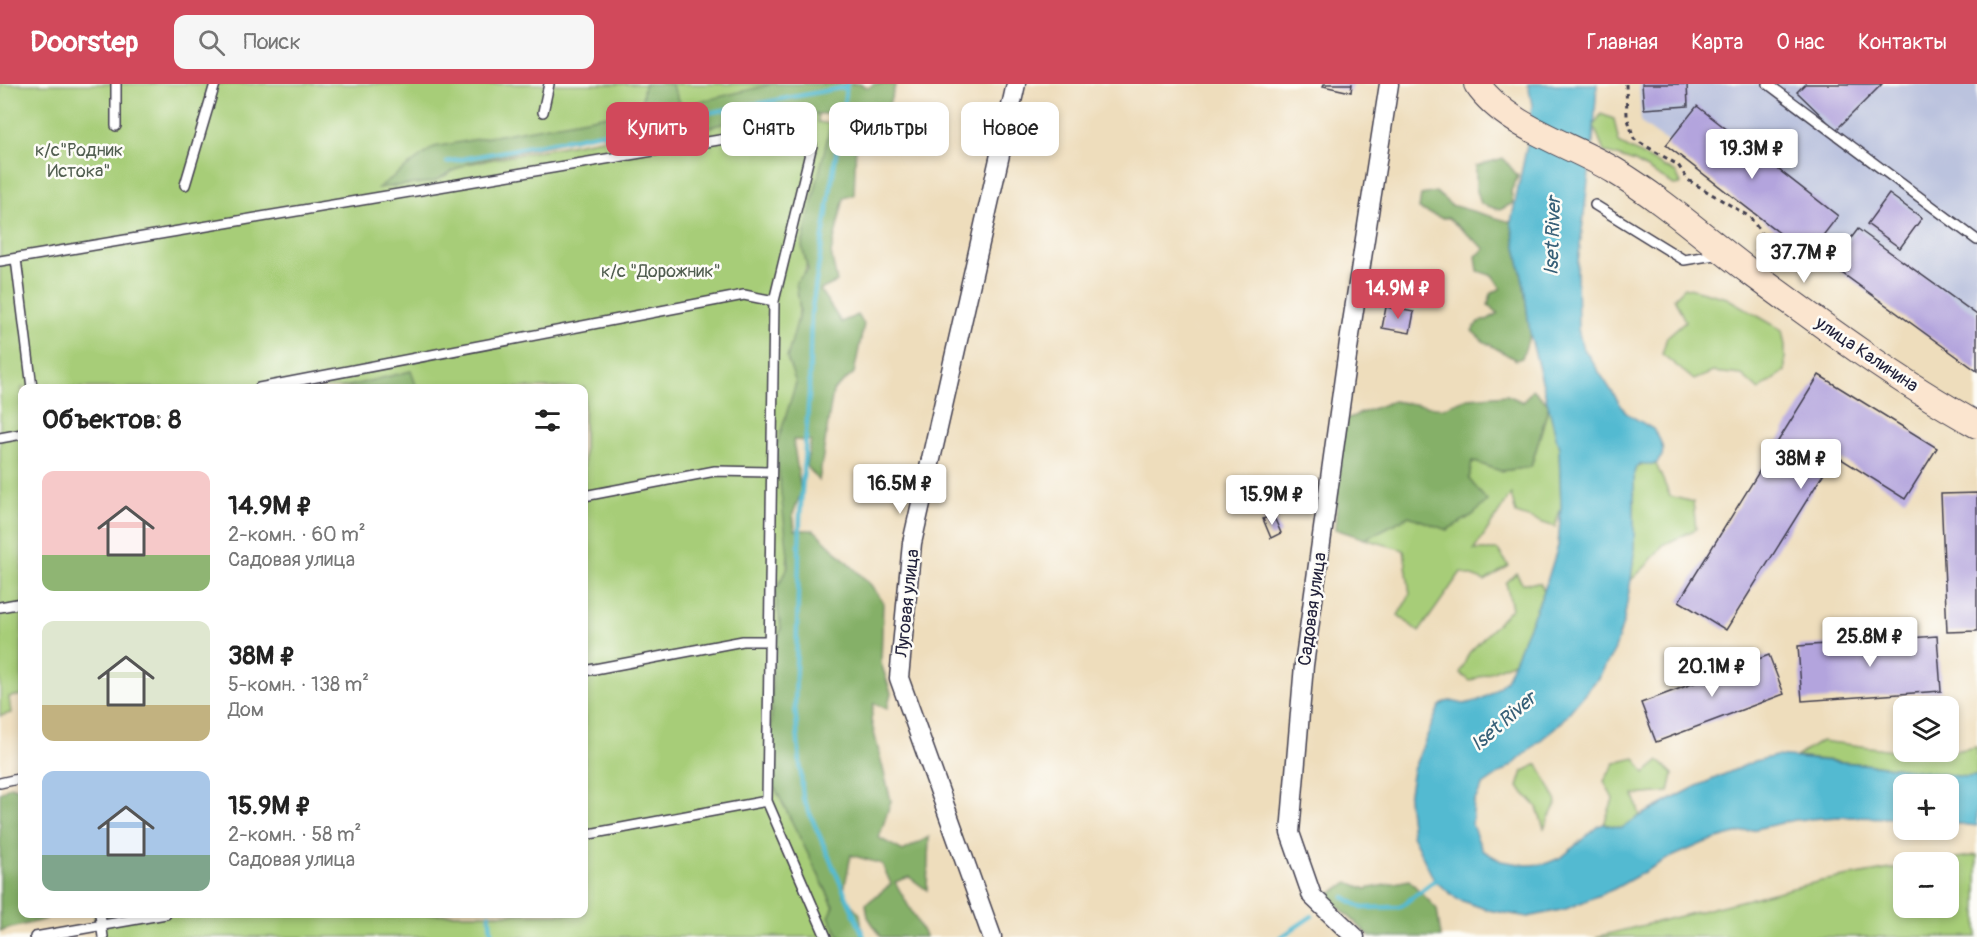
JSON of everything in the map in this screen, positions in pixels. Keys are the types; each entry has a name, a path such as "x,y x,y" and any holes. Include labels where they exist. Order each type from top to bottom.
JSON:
{"main road":[{"name":"улица Калинина","path":"1478,84 1485,95 1510,117 1615,171 1668,207 1750,272 1866,354 1949,410 1977,425"}],"street":[{"name":"Луговая улица","path":"992,937 899,678 912,543 1016,84"},
{"name":"Садовая улица","path":"1355,936 1312,896 1290,833 1305,654 1389,84"}],"lane":[{"path":"116,84 116,126"},
{"path":"185,185 215,84"},
{"path":"543,112 549,84"},
{"path":"1768,84 1977,240"},
{"path":"0,261 802,126 812,145 774,301 767,801 826,937"},
{"path":"1595,205 1684,260 1726,254"},
{"path":"16,259 32,384"},
{"path":"280,384 744,295 774,301"},
{"path":"0,438 18,435"},
{"path":"588,495 715,471 771,472"},
{"path":"0,607 18,604"},
{"path":"588,670 743,641 769,641"},
{"path":"0,783 18,778"},
{"path":"588,834 767,801"},
{"path":"101,918 103,937"},
{"path":"35,937 145,918"}],"path":[{"path":"1626,84 1627,116 1634,140 1678,165 1688,180 1750,217 1761,233 1750,272"}],"shaded area":[{"path":"1639,84 1977,84 1977,363 1641,123"}],"green space":[{"name":"к/с \"Дорожник\"","path":"0,84 830,84 738,102 721,102 721,105 709,108 709,102 606,102 606,128 437,161 419,173 606,138 606,156 709,156 709,119 721,117 721,156 817,156 817,102 801,102 817,99 818,122 829,124 829,135 799,307 777,788 848,937 97,937 95,918 588,918 588,384 18,384 18,696 9,697 11,713 0,716"},
{"path":"644,84 671,84 680,102 642,102"},
{"path":"773,84 860,84 868,88 874,84 896,84 890,102 829,102 829,114 817,114 817,102 721,102 721,124 709,127 709,102 699,102"},
{"path":"1601,114 1614,119 1619,143 1676,173 1681,184 1674,185 1635,162 1604,152 1594,126"},
{"path":"606,115 606,136 600,134 468,163 433,182 378,188 434,147"},
{"path":"829,131 829,156 855,156 854,195 844,198 831,253 837,282 820,290 841,322 858,315 864,324 854,373 833,391 819,481 806,465 811,441 793,440 801,492 793,514 795,530 814,530 871,585 883,602 881,663 891,693 887,709 874,703 871,720 891,801 879,838 903,851 929,837 927,890 909,877 895,882 926,937 881,937 868,917 866,904 891,884 882,864 851,855 843,895 860,914 863,937 840,937 829,917 834,906 770,778 773,652 781,629 775,592 789,565 776,447 796,383 787,358 800,311 796,282 808,270 802,246"},
{"path":"1503,158 1518,176 1511,191 1513,203 1500,210 1481,204 1476,188 1476,166"},
{"path":"1436,192 1451,205 1511,222 1524,286 1530,334 1522,358 1516,360 1483,341 1472,331 1478,322 1487,320 1498,313 1488,305 1491,294 1501,288 1493,276 1478,271 1476,256 1485,249 1448,218 1441,218 1419,209 1421,195"},
{"path":"1685,287 1727,298 1782,330 1785,346 1785,371 1759,390 1742,375 1713,372 1694,380 1662,354 1667,337 1685,321 1674,298"},
{"path":"411,371 416,384 357,384"},
{"path":"1533,389 1549,405 1531,467 1501,471 1472,461 1469,479 1487,501 1473,515 1447,530 1409,516 1365,539 1335,529 1343,420 1393,401 1442,408 1468,398 1507,395 1523,402"},
{"path":"1549,405 1559,448 1561,507 1555,527 1516,514 1511,494 1474,550 1498,550 1509,566 1485,581 1461,572 1419,632 1398,615 1410,595 1404,550 1365,539 1409,516 1447,530 1469,479 1472,461 1501,471 1531,467"},
{"path":"1646,463 1656,464 1670,496 1693,502 1696,529 1663,545 1631,580 1634,552 1634,473 1636,467"},
{"path":"1516,573 1522,583 1540,583 1544,591 1514,662 1470,681 1460,673 1469,653 1512,608 1506,583"},
{"path":"1821,741 1893,750 1893,762 1959,762 1959,750 1977,747 1977,776 1965,777 1959,776 1959,774 1796,757"},
{"path":"1635,758 1645,773 1659,761 1673,774 1669,792 1634,795 1640,816 1622,828 1604,824 1613,799 1604,781 1615,763"},
{"path":"1538,764 1557,802 1544,828 1537,807 1518,787 1523,771"},
{"path":"10,786 18,789 18,918 46,919 0,931 0,793"},
{"path":"1977,855 1977,937 1596,937 1821,881 1893,869 1893,918 1959,918 1959,858"},
{"path":"1409,880 1437,909 1441,937 1371,937 1327,896 1348,882 1366,889"}],"water":[{"name":"Iset River","path":"1528,84 1597,84 1593,141 1577,271 1578,329 1582,346 1626,413 1653,429 1663,449 1662,456 1656,464 1640,464 1634,473 1634,552 1631,580 1624,620 1615,649 1599,677 1561,722 1515,763 1483,785 1474,802 1472,825 1482,850 1501,861 1527,865 1545,864 1562,857 1598,826 1604,824 1622,828 1695,787 1755,761 1776,756 1944,774 1893,774 1893,818 1839,817 1794,820 1706,842 1667,859 1614,889 1566,909 1528,917 1488,910 1457,899 1434,880 1412,835 1408,798 1413,770 1439,707 1451,701 1464,704 1477,701 1491,694 1506,680 1544,591 1558,546 1561,507 1559,448 1530,334 1524,286 1511,222 1527,145 1532,105"},
{"path":"1959,776 1977,776 1977,826 1959,824"}],"building":[{"path":"1324,84 1352,84 1351,92 1323,86"},
{"path":"1642,84 1687,84 1688,106 1644,109"},
{"path":"1805,84 1882,84 1836,130 1797,92"},
{"path":"1697,106 1838,216 1808,255 1666,145"},
{"path":"1889,194 1922,218 1900,248 1867,224"},
{"path":"1858,229 1977,315 1977,371 1831,265"},
{"path":"1386,307 1414,312 1410,333 1382,328"},
{"path":"1819,375 1937,448 1905,499 1835,455 1726,630 1679,601"},
{"path":"1977,493 1977,631 1947,632 1941,494"},
{"path":"1273,515 1281,533 1271,538 1263,519"},
{"path":"1937,636 1941,691 1802,701 1798,646"},
{"path":"1769,655 1784,694 1656,742 1641,703"}],"waterway":[{"path":"847,84 811,314 809,394 800,517 795,706 803,798 864,937"},
{"path":"447,162 846,87"},
{"path":"1344,897 1362,908 1400,907 1439,877"},
{"path":"1281,937 1312,916"},
{"path":"490,918 492,937"}],"park label":[{"name":"к/с\"Родник Истока\"","path":"79,160"}]}
